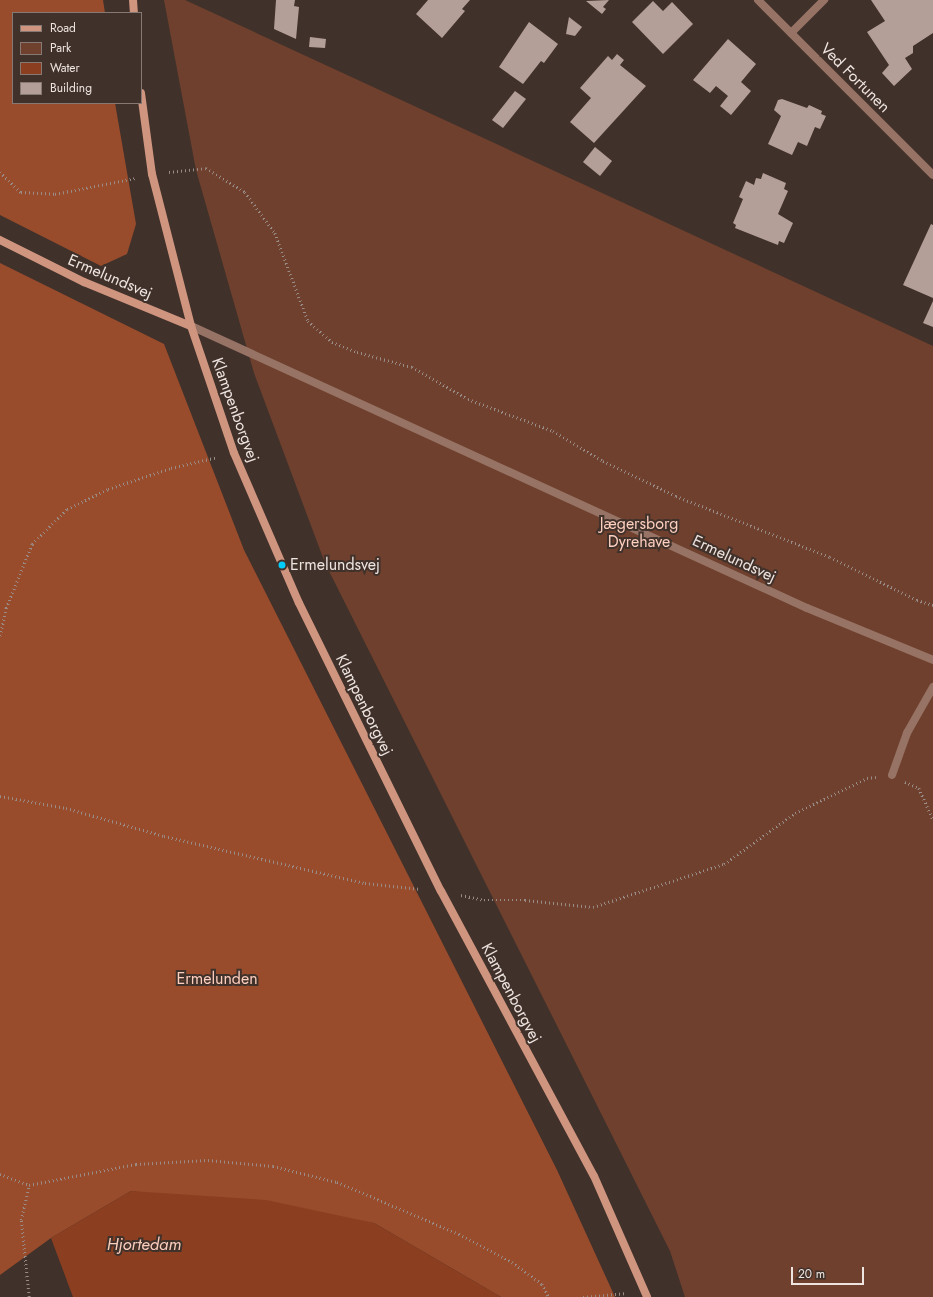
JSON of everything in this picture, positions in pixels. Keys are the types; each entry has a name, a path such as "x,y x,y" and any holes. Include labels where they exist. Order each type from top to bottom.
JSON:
{"street":[{"path":"133,0 134,12"},
{"name":"Ved Fortunen","path":"758,0 933,175"},
{"path":"791,33 824,0"},
{"name":"Klampenborgvej","path":"142,100 152,174 191,326 234,453 299,603 441,891 594,1176 646,1294"},
{"name":"Ermelundsvej","path":"0,240 84,282 191,326 807,608 933,660"},
{"path":"892,775 907,734 933,687"}],"path":[{"path":"0,172 21,192 55,194 152,174 206,168 245,192 275,233 308,321 332,342 356,352 412,367 468,398 553,432 603,461 676,496 830,557 918,600 933,604"},
{"path":"0,636 6,608 32,544 67,509 122,485 171,468 234,453"},
{"path":"0,796 66,808 164,836 365,883 441,891 484,900 525,900 593,906 724,864 794,813 868,778 892,775 919,788 933,820"},
{"path":"0,1174 29,1185 136,1164 208,1160 273,1166 337,1182 459,1234 512,1262 542,1284 549,1297"},
{"path":"29,1185 28,1197 21,1220 29,1297"},
{"path":"584,1297 646,1294"}],"green space":[{"path":"0,0 103,0 105,12 12,12 12,104 115,104 136,224 127,254 101,266 0,215"},
{"name":"Jægersborg Dyrehave","path":"164,0 185,0 933,346 933,1297 685,1297 670,1251 325,563 254,373 196,170"},
{"name":"Ermelunden","path":"0,263 164,344 244,550 557,1170 615,1297 501,1297 374,1223 131,1191 51,1238 0,1275"}],"water":[{"name":"Hjortedam","path":"131,1191 266,1200 374,1223 501,1297 73,1297 51,1238"}],"building":[{"path":"276,0 295,0 294,6 299,7 296,39 274,29"},
{"path":"428,0 470,0 462,9 465,11 442,38 416,14"},
{"path":"609,0 603,7 606,9 602,14 586,1"},
{"path":"871,0 933,0 933,33 913,46 913,53 905,58 912,69 894,86 882,73 889,65 867,32 885,21"},
{"path":"653,1 663,11 672,2 693,24 663,54 632,22"},
{"path":"569,17 582,27 575,36 566,34"},
{"path":"529,22 558,44 544,63 541,61 523,84 499,67"},
{"path":"310,37 326,39 325,48 309,47"},
{"path":"728,39 756,64 741,82 751,91 731,115 720,106 728,96 716,86 710,93 693,80"},
{"path":"617,54 624,60 620,65 646,86 594,143 570,122 591,98 580,88 608,56 612,60"},
{"path":"515,91 526,99 503,128 492,120"},
{"path":"782,99 807,108 809,105 822,111 821,114 826,116 820,129 815,127 807,146 798,142 792,155 768,144 781,116 774,110 778,100"},
{"path":"595,147 612,161 600,176 583,162"},
{"path":"763,173 786,183 784,189 788,191 778,214 793,223 784,243 779,241 778,245 735,228 736,225 733,223 743,199 739,197 746,181 754,185 756,178 761,179"},
{"path":"931,224 933,225 933,298 903,285"},
{"path":"933,301 933,327 923,323"}],"place":[{"name":"Ermelundsvej","path":"282,565"}]}
